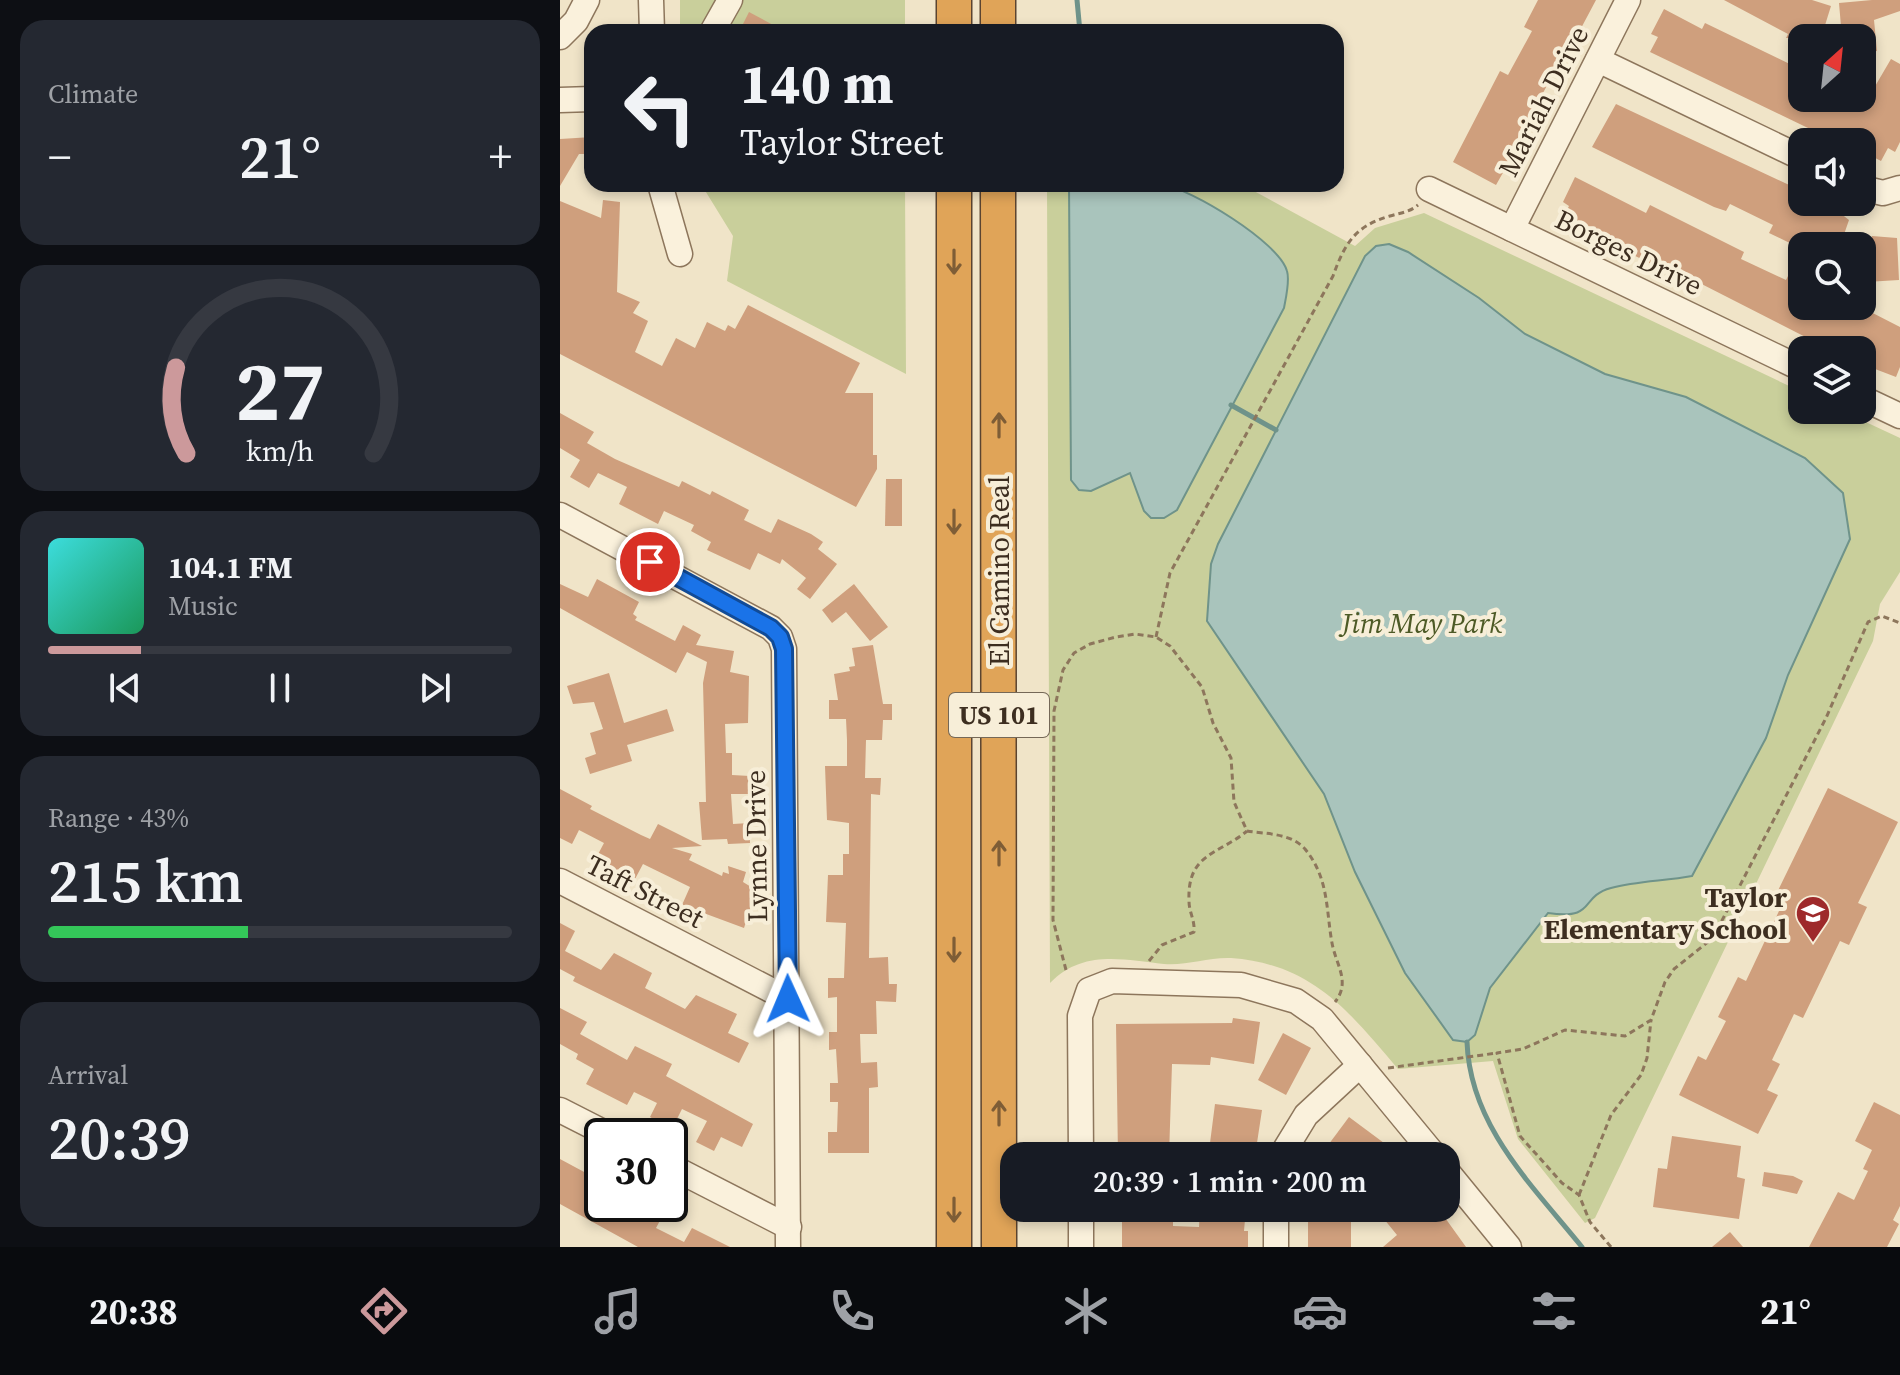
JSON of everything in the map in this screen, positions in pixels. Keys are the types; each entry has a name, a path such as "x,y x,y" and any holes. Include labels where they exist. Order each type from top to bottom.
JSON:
{"highway":[{"path":"954,0 954,24"},
{"path":"998,0 998,24"},
{"name":"El Camino Real","path":"954,192 954,1247"},
{"name":"El Camino Real","path":"998,192 999,1247"}],"street":[{"path":"560,37 576,21 587,0"},
{"path":"651,0 652,24"},
{"path":"716,24 730,0"},
{"name":"Mariah Drive","path":"1512,229 1628,0"},
{"path":"1598,60 1788,151"},
{"path":"560,100 584,99"},
{"path":"1876,191 1883,193 1900,188"},
{"name":"Borges Drive","path":"1429,189 1788,362"},
{"path":"662,192 680,254"},
{"path":"1876,405 1900,416"},
{"name":"Lynne Drive","path":"560,515 771,628 780,637 784,649 788,1237"},
{"name":"Taft Street","path":"560,881 788,999"},
{"path":"1081,1142 1083,1002 1089,990 1101,983 1145,982 1241,985 1296,1001 1322,1019 1423,1142"},
{"path":"1290,1142 1306,1115 1360,1065"},
{"path":"560,1110 584,1122"},
{"path":"688,1177 788,1237"},
{"path":"1460,1187 1509,1247"},
{"path":"1081,1222 1081,1247"},
{"path":"1276,1222 1276,1247"}],"path":[{"path":"1156,637 1170,573 1333,276 1344,246 1354,233 1370,222 1413,210 1429,189"},
{"path":"1579,1195 1611,1115 1641,1075 1647,1058 1651,1020 1665,982 1674,969 1713,938 1826,718 1868,622 1882,616 1900,623"},
{"path":"1066,970 1053,920 1054,711 1058,684 1074,653 1090,644 1135,634 1156,637 1170,646 1202,687 1213,723 1231,758 1234,802 1247,831"},
{"path":"1145,982 1155,951 1194,932 1195,920 1189,904 1196,866 1204,857 1247,831 1294,840 1305,849 1327,893 1331,940 1343,979 1340,996 1322,1019"},
{"path":"1360,1065 1398,1069 1418,1061 1523,1049 1565,1030 1625,1036 1651,1020"},
{"path":"1495,1053 1520,1136 1562,1183 1579,1195 1590,1222 1611,1247"}],"green space":[{"path":"680,0 905,0 905,24 680,24"},
{"path":"706,192 905,192 906,374 727,281 733,236"},
{"name":"Jim May Park","path":"1047,192 1256,192 1355,246 1375,228 1424,213 1788,385 1788,424 1870,424 1900,438 1900,572 1880,604 1873,641 1595,1218 1585,1223 1518,1139 1493,1061 1398,1069 1363,1028 1326,994 1307,980 1259,962 1231,958 1172,964 1103,959 1075,965 1050,983"}],"water":[{"path":"1069,192 1184,192 1232,218 1281,259 1287,271 1288,284 1284,308 1177,510 1164,518 1151,518 1144,511 1130,473 1091,491 1079,490 1071,480"},
{"path":"1389,244 1408,252 1479,298 1525,334 1605,374 1686,397 1805,458 1843,493 1850,539 1788,675 1766,738 1692,876 1611,888 1594,897 1581,911 1548,913 1490,988 1475,1035 1467,1042 1453,1040 1405,973 1355,872 1324,794 1207,621 1211,564 1218,544 1365,256 1376,246"}],"building":[{"path":"1538,0 1596,0 1570,49 1567,47 1543,93 1547,95 1496,185 1453,162 1500,71 1508,75 1532,31 1524,27"},
{"path":"1724,0 1812,0 1831,6 1825,24 1788,24 1788,34"},
{"path":"1900,0 1900,11 1874,20 1874,24 1841,24 1839,3"},
{"path":"1664,9 1702,29 1705,23 1788,63 1788,112 1876,112 1876,85 1891,59 1900,64 1900,142 1895,152 1888,148 1881,161 1876,158 1876,128 1808,128 1650,52 1658,37 1651,34"},
{"path":"749,12 771,24 743,24"},
{"path":"1616,104 1788,184 1788,216 1844,216 1849,220 1845,232 1788,232 1788,242 1769,233 1773,225 1730,204 1726,211 1714,207 1592,147"},
{"path":"584,138 584,154 579,154 560,186 560,139"},
{"path":"1575,177 1646,213 1650,205 1744,252 1741,259 1786,280 1788,276 1788,320 1876,320 1876,315 1900,327 1900,367 1896,377 1876,369 1876,336 1804,336 1680,273 1678,277 1562,220 1569,206 1563,202"},
{"path":"603,200 620,202 617,292 640,302 633,313 648,321 635,352 662,366 676,338 695,348 707,322 725,331 728,325 735,329 748,305 860,363 845,393 873,393 873,455 877,455 877,469 856,507 560,354 560,201 601,218"},
{"path":"1876,236 1897,238 1899,280 1876,281"},
{"path":"560,413 594,432 587,443 615,459 679,487 682,481 710,495 712,491 749,510 744,520 771,533 778,519 811,534 823,542 818,549 837,564 810,599 797,589 806,578 782,559 780,564 758,553 750,570 707,550 711,542 691,531 694,525 664,511 658,524 619,504 627,487 598,473 589,488 570,477 580,460 560,448"},
{"path":"886,479 902,479 902,526 885,526"},
{"path":"597,579 639,602 633,614 637,617 635,620 675,641 683,625 701,635 696,645 734,651 730,672 749,676 748,723 725,724 726,753 732,753 732,775 750,776 750,794 731,794 733,824 749,823 750,843 728,844 727,839 702,840 699,802 706,802 703,683 707,662 687,652 676,673 560,608 560,584 588,597"},
{"path":"854,584 888,627 870,641 846,612 832,623 822,610"},
{"path":"873,645 883,704 892,704 892,720 883,720 882,740 866,740 865,778 881,778 880,795 871,794 869,958 888,957 889,984 897,984 896,1002 876,1001 877,1034 860,1034 861,1063 877,1062 878,1087 869,1088 869,1153 828,1153 828,1132 837,1132 838,1102 830,1102 830,1083 838,1083 836,1049 829,1050 829,1032 837,1032 837,997 828,998 828,978 844,978 846,923 826,922 828,875 843,875 843,854 849,854 849,823 827,820 825,766 847,766 846,719 829,719 829,700 838,700 834,674 850,671 849,667 855,666 852,648"},
{"path":"609,673 624,723 667,709 674,731 627,745 632,761 590,774 585,758 596,754 590,733 603,729 594,702 573,704 567,686"},
{"path":"1828,788 1898,822 1858,903 1867,907 1849,945 1840,941 1803,1018 1794,1014 1772,1060 1780,1064 1767,1090 1778,1095 1758,1134 1679,1095 1698,1056 1706,1060 1726,1021 1718,1017 1738,977 1746,981 1779,911 1770,907"},
{"path":"560,789 592,806 590,809 650,839 658,824 702,846 672,848 692,854 689,860 722,876 723,872 729,874 728,866 746,872 743,882 756,890 744,928 682,905 690,887 643,864 635,879 595,860 604,843 579,830 572,844 560,838"},
{"path":"560,923 575,931 565,951 601,970 614,953 652,973 645,988 685,1009 696,995 737,1014 728,1033 749,1043 739,1063 573,981 575,977 560,969"},
{"path":"560,1008 587,1022 580,1034 627,1060 635,1046 672,1064 666,1076 753,1124 742,1147 721,1137 714,1151 696,1142 707,1121 682,1109 678,1118 652,1118 657,1103 634,1092 627,1105 586,1084 594,1069 576,1059 578,1054 560,1044"},
{"path":"1233,1018 1260,1022 1254,1064 1211,1057 1210,1065 1172,1064 1169,1142 1118,1142 1116,1024 1232,1023"},
{"path":"1283,1033 1311,1048 1286,1095 1258,1080"},
{"path":"1874,1102 1900,1115 1900,1206 1893,1220 1899,1224 1887,1247 1809,1247 1838,1192 1854,1200 1868,1171 1863,1169 1872,1150 1855,1141"},
{"path":"1215,1104 1262,1110 1257,1142 1210,1142"},
{"path":"1349,1117 1383,1142 1330,1142"},
{"path":"1672,1136 1741,1146 1737,1177 1745,1179 1739,1219 1653,1207 1658,1168 1667,1169"},
{"path":"560,1159 584,1172 584,1217 560,1204"},
{"path":"1764,1172 1793,1176 1803,1181 1797,1194 1762,1186"},
{"path":"593,1222 659,1222 656,1228 684,1242 692,1228 730,1247 638,1247"},
{"path":"1122,1222 1173,1222 1173,1226 1199,1227 1199,1222 1245,1222 1244,1231 1248,1231 1248,1247 1122,1247"},
{"path":"1308,1222 1351,1222 1351,1247 1308,1247"},
{"path":"1386,1222 1448,1222 1466,1247 1383,1247 1397,1235"},
{"path":"1730,1232 1743,1247 1712,1247"}],"waterway":[{"path":"1077,0 1079,24"},
{"path":"1231,405 1276,430"},
{"path":"1467,1042 1479,1101 1492,1127 1524,1177 1582,1247"}],"place":[{"name":"Taylor Elementary School","path":"1813,944"}],"route":[{"path":"650,562 771,628 780,637 784,649 788,999"}]}
